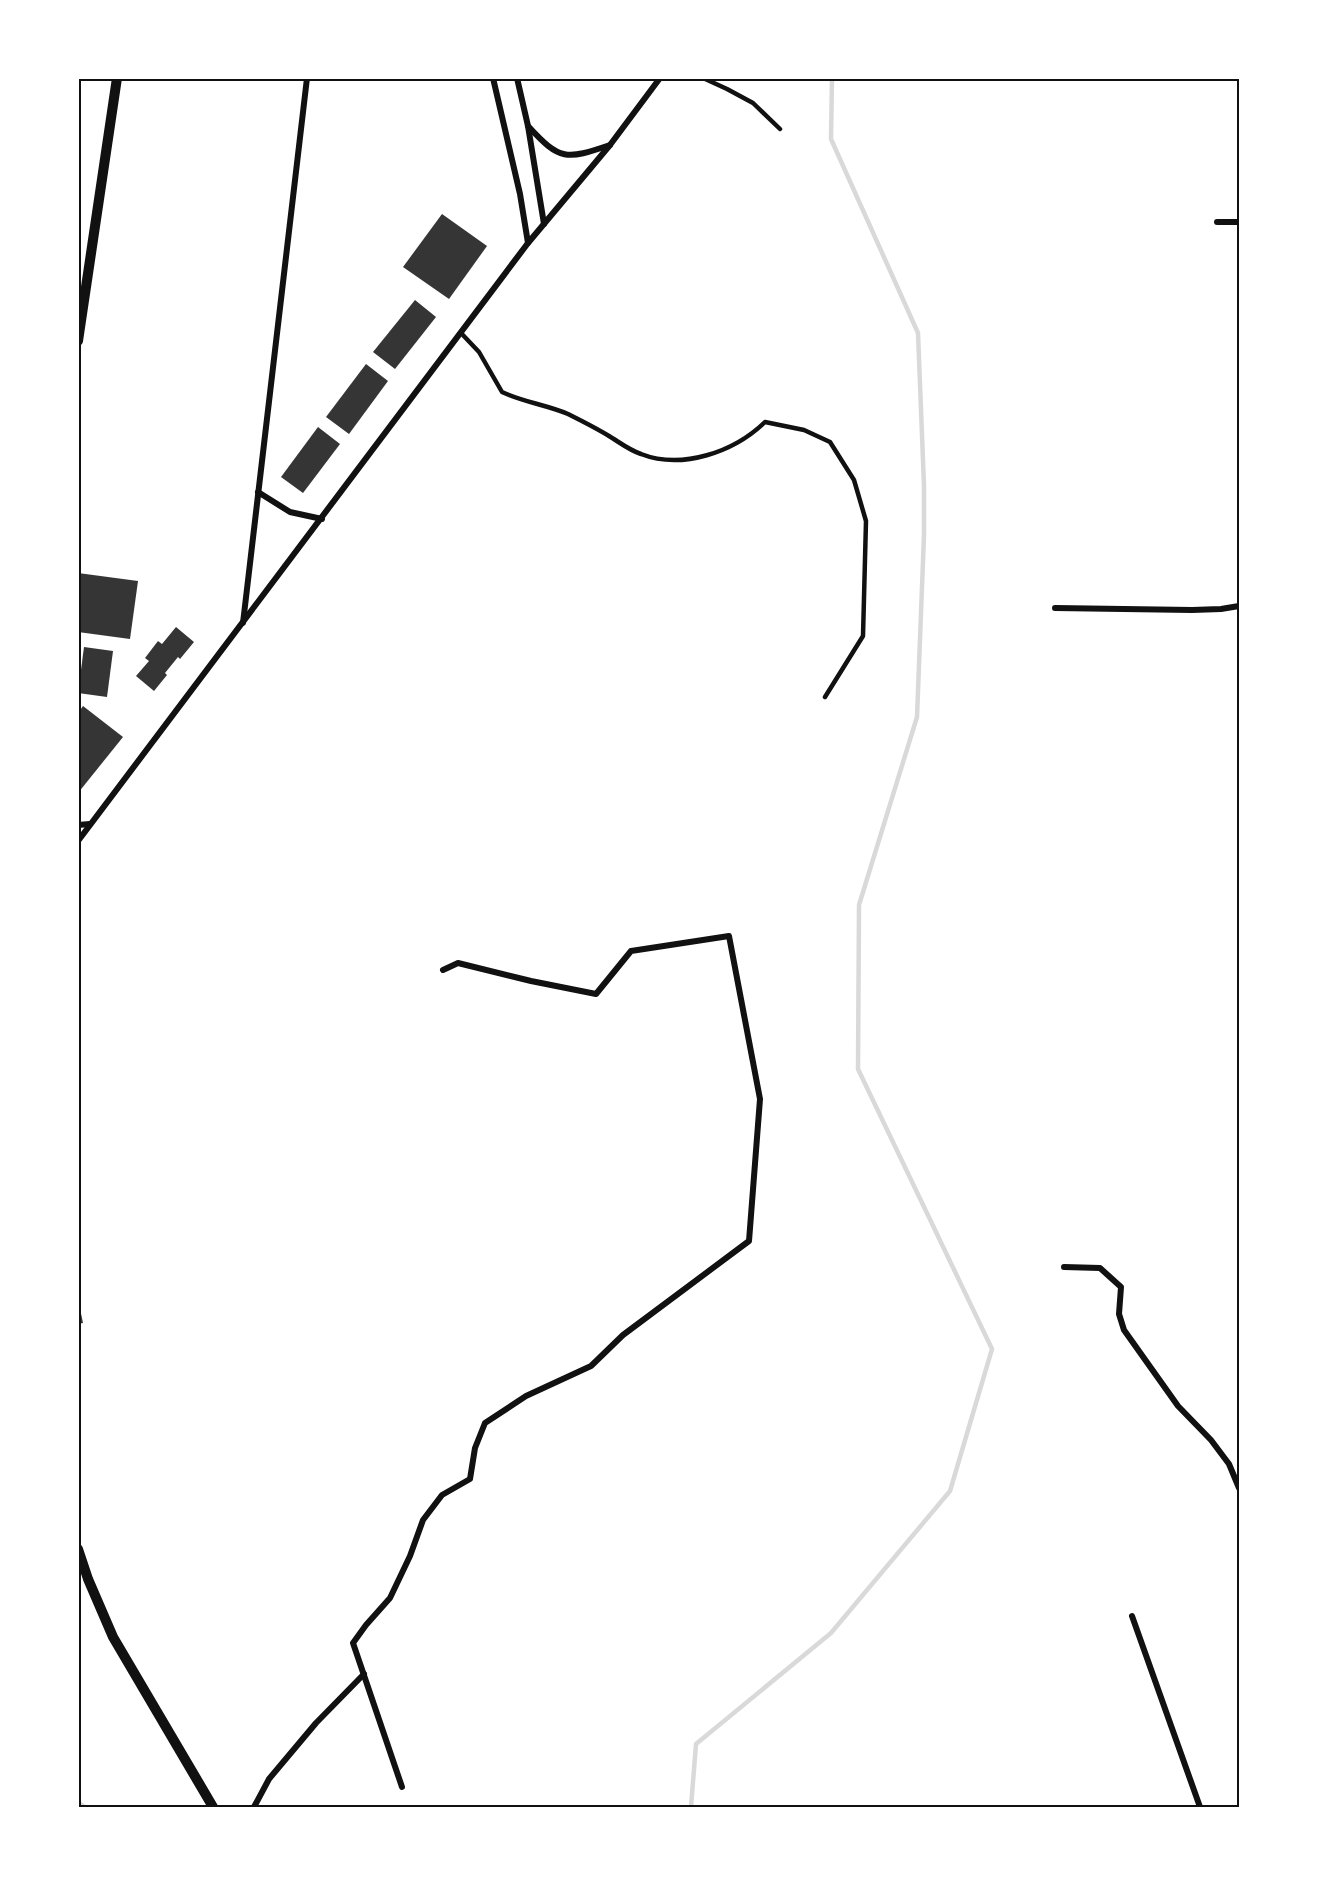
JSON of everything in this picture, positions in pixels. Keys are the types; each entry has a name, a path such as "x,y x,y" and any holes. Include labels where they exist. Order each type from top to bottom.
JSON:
{"street":[{"path":"78,341 117,78"},
{"path":"243,624 307,78"},
{"path":"493,78 520,194 528,243"},
{"path":"517,78 528,126 544,224"},
{"path":"78,841 528,243 610,144 660,78"},
{"path":"528,126 547,147 566,155 581,155 610,144"},
{"path":"1217,222 1239,222"},
{"path":"258,492 290,512 322,519"},
{"path":"1055,608 1181,610 1239,606"},
{"path":"78,825 90,824"},
{"path":"402,1787 353,1643 390,1598 410,1556 423,1520 441,1495 470,1479 475,1448 485,1423 526,1396 591,1366 623,1335 749,1241 760,1099 729,936 631,951 596,994 458,963 443,970"},
{"path":"1064,1267 1100,1268 1121,1287 1119,1314 1124,1330 1178,1406 1211,1440 1229,1464 1239,1488"},
{"path":"78,1549 113,1637 213,1807"},
{"path":"1132,1616 1200,1807"},
{"path":"254,1807 269,1779 316,1723 364,1674"}],"lane":[{"path":"703,78 753,103 780,129"},
{"path":"461,333 478,352 502,392 565,413 641,454 655,458 686,461 726,448 754,433 765,422 804,430 830,442 854,480 866,521 863,636 825,697"}],"building":[{"path":"442,214 487,246 449,299 403,267"},
{"path":"415,300 436,317 395,369 373,352"},
{"path":"366,364 388,381 349,434 326,417"},
{"path":"318,427 340,444 303,493 281,477"},
{"path":"78,573 138,581 130,639 78,632"},
{"path":"176,627 194,642 180,659 178,657 154,691 136,676 149,661 145,658 158,641 162,644"},
{"path":"84,647 113,651 107,697 78,693"},
{"path":"83,706 123,737 78,793 78,713"},
{"path":"78,1299 83,1323 78,1324"}],"waterway":[{"path":"691,1807 696,1744 831,1633 950,1491 992,1349 858,1069 859,905 917,717 924,486 918,333 831,139 832,78"},
{"path":"78,1802 84,1807"}]}
